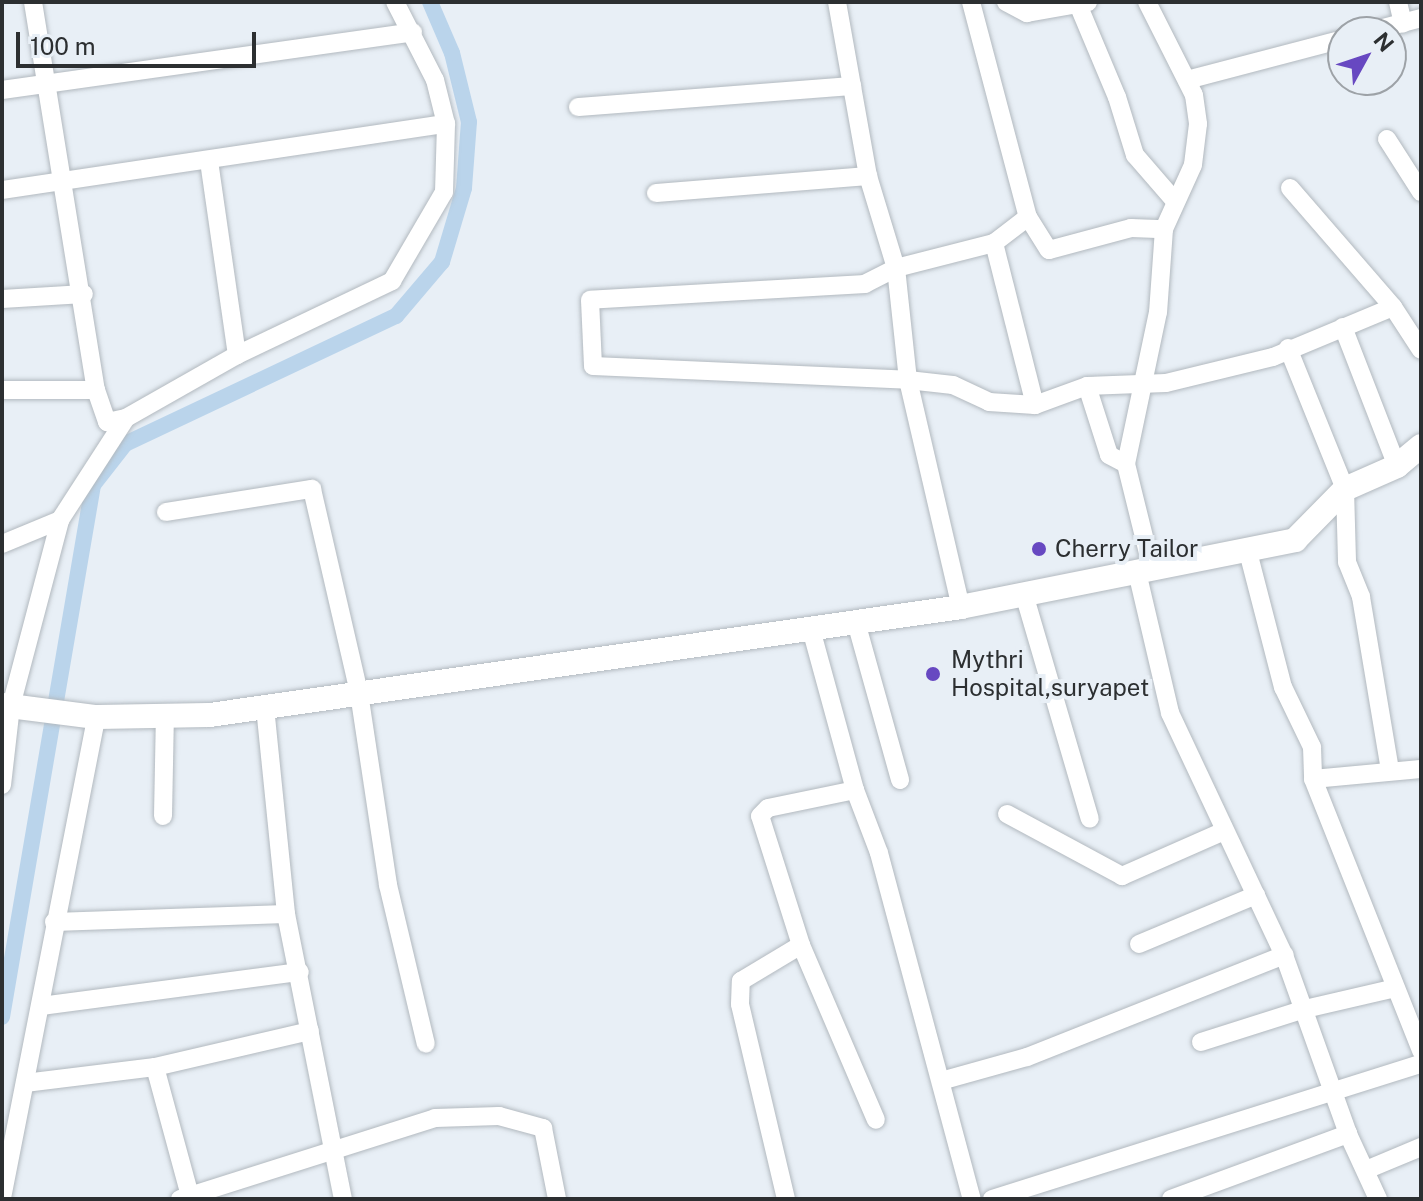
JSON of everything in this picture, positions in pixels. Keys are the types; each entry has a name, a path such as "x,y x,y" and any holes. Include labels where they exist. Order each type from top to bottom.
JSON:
{"main road":[{"path":"11,706 92,717 165,716 265,707 961,607 1295,540 1345,489 1397,466 1421,446"}],"street":[{"path":"33,2 49,79 84,294 96,390 107,422 126,418 237,355 392,281 444,192 446,124 435,80 395,2"},
{"path":"837,2 868,176 896,268 908,380 961,607"},
{"path":"998,2 971,6 1028,217 1049,250 1131,228 1164,229"},
{"path":"1006,2 1027,13 1081,3 1135,155 1174,200"},
{"path":"1147,2 1187,80 1198,124 1193,165 1174,200 1173,216 1164,229 1158,312 1126,464 1170,713 1284,955 1348,1134 1378,1199"},
{"path":"1398,2 1412,20"},
{"path":"2,90 49,79 413,32"},
{"path":"1187,80 1327,43"},
{"path":"578,107 852,86"},
{"path":"2,190 446,124"},
{"path":"1387,139 1421,192"},
{"path":"209,161 237,355"},
{"path":"656,193 868,176"},
{"path":"1290,188 1393,307 1421,350"},
{"path":"1028,217 994,243 896,268 865,284 590,300 593,366 908,380 953,385 989,402 1035,405 1087,386 1182,379 1273,357 1288,348 1393,307"},
{"path":"994,243 1035,405"},
{"path":"2,299 84,294"},
{"path":"1343,327 1397,466"},
{"path":"1288,348 1345,489 1347,562 1361,597 1390,771"},
{"path":"1087,386 1109,455 1126,464"},
{"path":"2,390 96,390"},
{"path":"2,785 11,706 60,520 126,418"},
{"path":"166,512 312,489 359,693 388,885 426,1044"},
{"path":"2,544 60,520"},
{"path":"1247,548 1283,687 1312,747 1313,779 1421,1051"},
{"path":"1024,594 1090,819"},
{"path":"856,622 900,780"},
{"path":"811,629 855,790 879,853 972,1199"},
{"path":"265,707 286,914 343,1199"},
{"path":"163,816 165,716"},
{"path":"2,1198 41,1006 92,717"},
{"path":"1313,779 1421,769"},
{"path":"855,790 768,808 760,816 801,945 876,1120"},
{"path":"1007,814 1122,876 1224,831"},
{"path":"1139,944 1256,895"},
{"path":"54,922 286,914"},
{"path":"786,1199 740,1004 741,981 801,945"},
{"path":"941,1081 1027,1057 1284,955"},
{"path":"41,1006 300,972"},
{"path":"1201,1042 1305,1009 1396,988"},
{"path":"25,1083 155,1067 310,1031"},
{"path":"992,1199 1333,1089 1421,1064"},
{"path":"155,1067 185,1198 435,1118 499,1116 543,1128 557,1199"},
{"path":"1171,1199 1348,1134"},
{"path":"1366,1170 1421,1147"}],"waterway":[{"path":"2,1017 93,485 125,444 396,316 442,262 464,188 469,122 452,53 430,2"}],"place":[{"name":"Cherry Tailor","path":"1039,549"},
{"name":"Mythri Hospital,suryapet","path":"933,674"}]}
